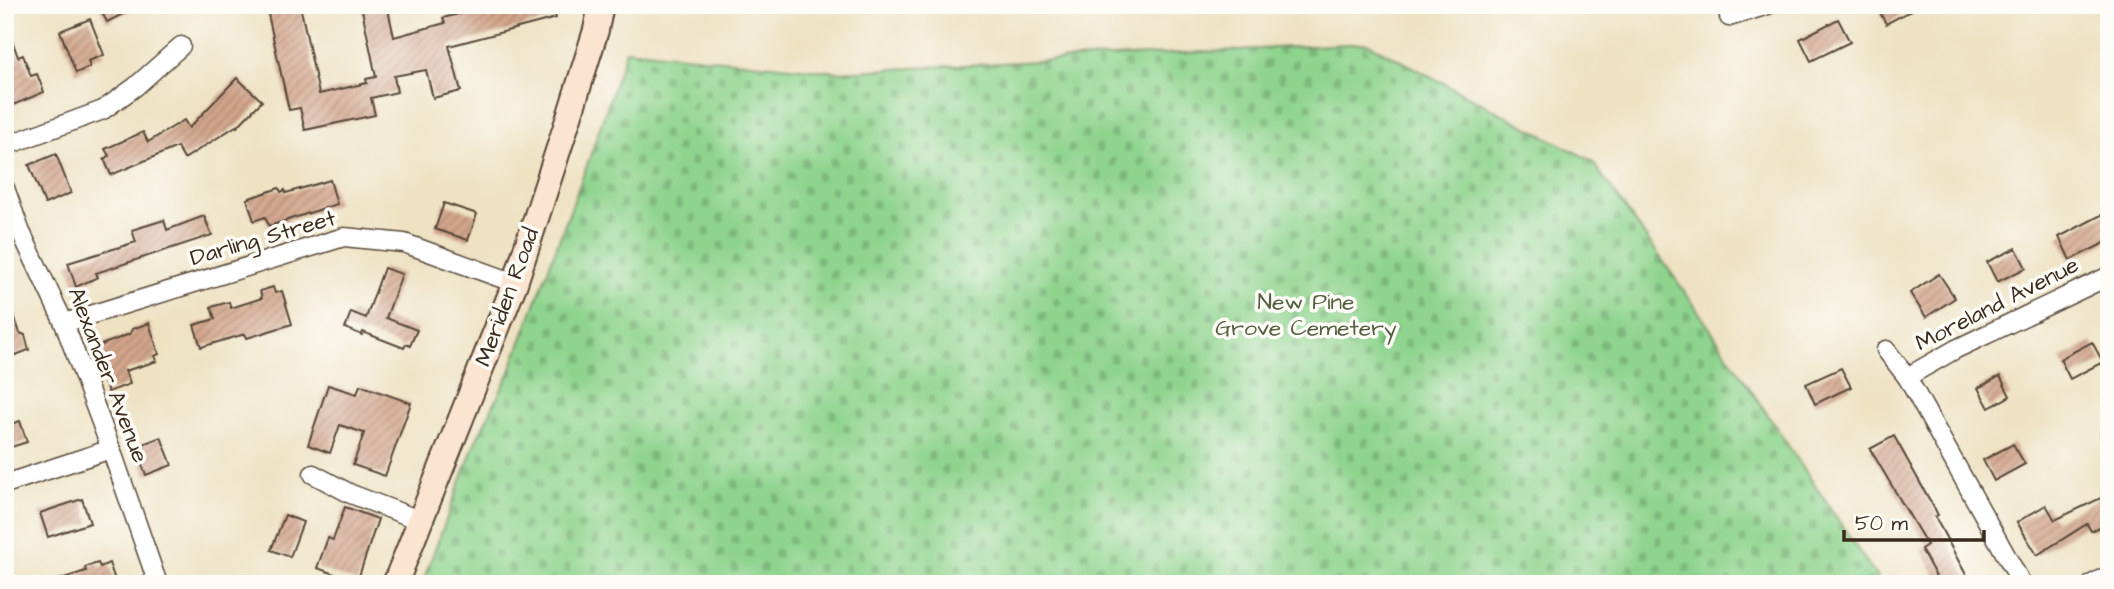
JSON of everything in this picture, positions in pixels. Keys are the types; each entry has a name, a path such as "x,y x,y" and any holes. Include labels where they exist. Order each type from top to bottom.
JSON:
{"main road":[{"name":"Meriden Road","path":"395,584 515,283 596,30 601,5"}],"street":[{"path":"1729,17 1768,5"},
{"path":"5,146 103,110 135,88 181,46"},
{"name":"Alexander Avenue","path":"5,188 13,233 64,323 158,584"},
{"name":"Darling Street","path":"64,323 344,237 404,243 515,283"},
{"name":"Moreland Avenue","path":"1907,377 1956,349 2109,276"},
{"path":"1886,350 1907,377 2022,584"},
{"path":"5,484 111,449"},
{"path":"313,474 351,494 419,520"},
{"path":"2092,584 2109,575"}],"green space":[{"name":"New Pine Grove Cemetery","path":"1367,43 1592,161 1696,308 1881,584 422,584 475,443 509,374 589,160 626,50 839,72"}],"building":[{"path":"98,5 141,5 107,22"},
{"path":"266,5 300,5 319,94 367,83 366,79 376,77 361,5 387,5 394,37 445,23 443,18 493,5 552,5 556,18 449,46 461,91 433,98 426,70 394,76 397,92 371,98 375,115 305,130 300,108 289,110"},
{"path":"1876,5 1921,5 1886,24"},
{"path":"90,19 104,55 88,61 90,67 76,73 60,31"},
{"path":"1838,19 1850,42 1811,61 1800,39"},
{"path":"5,29 8,29 18,57 23,55 31,76 37,74 44,92 13,105 5,87"},
{"path":"237,78 262,101 237,127 184,159 177,147 111,175 104,159 109,156 105,149 143,132 148,142 184,120 189,128"},
{"path":"56,154 71,193 45,204 29,165"},
{"path":"330,180 337,204 269,226 265,217 254,221 247,199 279,188 286,193"},
{"path":"444,203 477,214 468,240 435,229"},
{"path":"2109,211 2109,241 2070,260 2059,237"},
{"path":"204,216 212,235 96,273 98,277 76,287 68,263 136,242 132,230 164,220 167,230"},
{"path":"2016,248 2026,268 1997,282 1987,262"},
{"path":"384,268 402,274 386,318 417,330 410,346 406,344 404,348 345,328 351,312 366,318"},
{"path":"1939,274 1955,298 1926,317 1910,293"},
{"path":"273,287 275,293 282,291 292,324 247,338 245,334 201,347 194,325 215,319 211,307 229,302 231,308 262,298 260,291"},
{"path":"5,298 8,298 29,350 5,359"},
{"path":"149,323 159,354 155,356 157,361 125,371 130,384 108,392 93,348 130,334 132,329"},
{"path":"2092,342 2103,362 2070,379 2060,359"},
{"path":"1841,368 1851,387 1815,404 1806,384"},
{"path":"2000,376 2010,396 1989,408 1978,388"},
{"path":"328,385 357,394 360,385 411,403 385,476 353,465 364,433 340,425 330,453 308,445"},
{"path":"20,421 27,442 5,449 5,426"},
{"path":"1894,436 1938,515 1935,517 1971,584 1940,584 1921,549 1927,545 1870,449"},
{"path":"161,437 172,465 146,475 135,447"},
{"path":"2013,444 2025,464 1994,481 1983,460"},
{"path":"2109,494 2109,522 2091,531 2087,524 2037,555 2017,522 2046,505 2055,520"},
{"path":"82,499 90,523 48,537 40,513"},
{"path":"345,507 378,519 357,582 317,568 328,538 333,540"},
{"path":"285,515 303,522 290,557 271,550"},
{"path":"98,563 100,567 109,563 115,580 104,584 56,584 55,581 86,571 85,567"}]}
